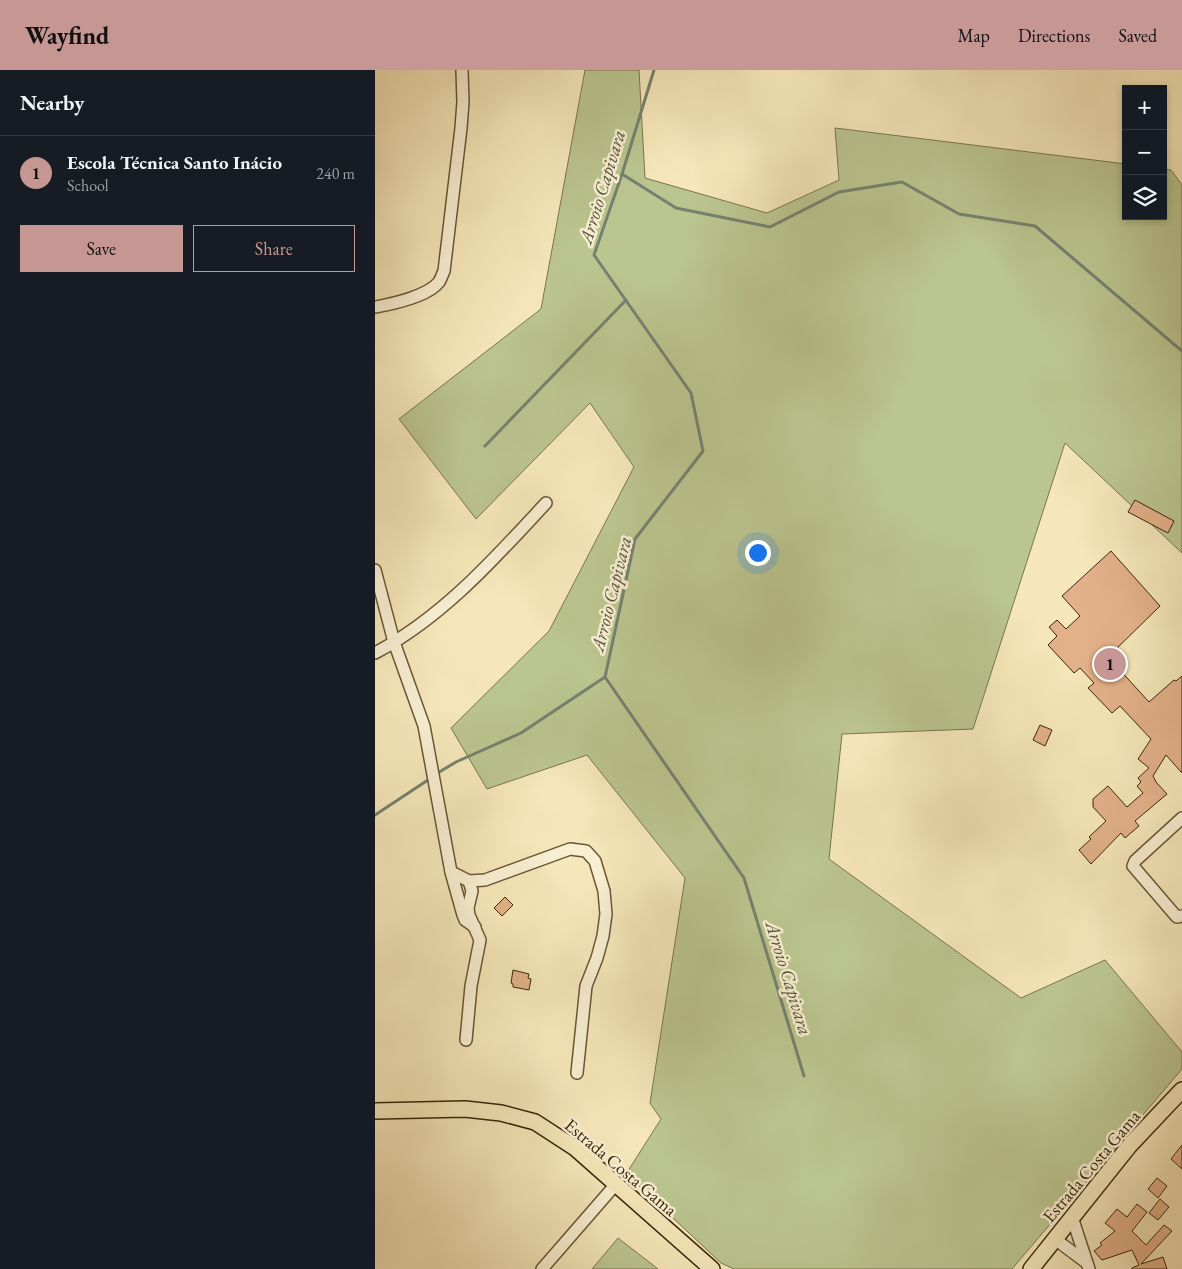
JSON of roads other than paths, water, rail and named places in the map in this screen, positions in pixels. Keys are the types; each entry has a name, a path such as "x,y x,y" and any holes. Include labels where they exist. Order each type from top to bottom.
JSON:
{"main road":[{"name":"Estrada Costa Gama","path":"1031,1269 1130,1145 1182,1090"},
{"name":"Estrada Costa Gama","path":"375,1111 465,1109 518,1116 535,1122 575,1148 712,1269"}],"street":[{"path":"375,308 410,298 433,288 440,281 444,271 461,128 463,102 462,70"},
{"path":"375,652 394,642 436,612 477,576 546,503"},
{"path":"375,570 394,642 424,726 451,872 465,920 475,927"},
{"path":"1182,818 1133,864 1134,868 1175,915 1177,917 1182,916"},
{"path":"451,872 469,881 485,880 570,849 585,851 595,861 604,891 606,914 597,958 586,986 577,1073"},
{"path":"466,1040 471,986 480,940 468,908 472,891 469,881"},
{"path":"542,1269 616,1184"},
{"path":"1073,1217 1088,1266"},
{"path":"1055,1239 1088,1266"}],"waterway":[{"name":"Arroio Capivara","path":"654,70 622,174 594,255 691,393 703,451 635,539 605,677 744,878 804,1076"},
{"path":"622,174 676,208 770,227 839,192 902,182 959,214 1035,226 1182,351"},
{"path":"485,446 626,300"},
{"path":"436,774 456,762 521,733 605,677"},
{"path":"375,815 431,778"}],"place":[{"name":"Escola Técnica Santo Inácio","path":"1110,664"}]}
